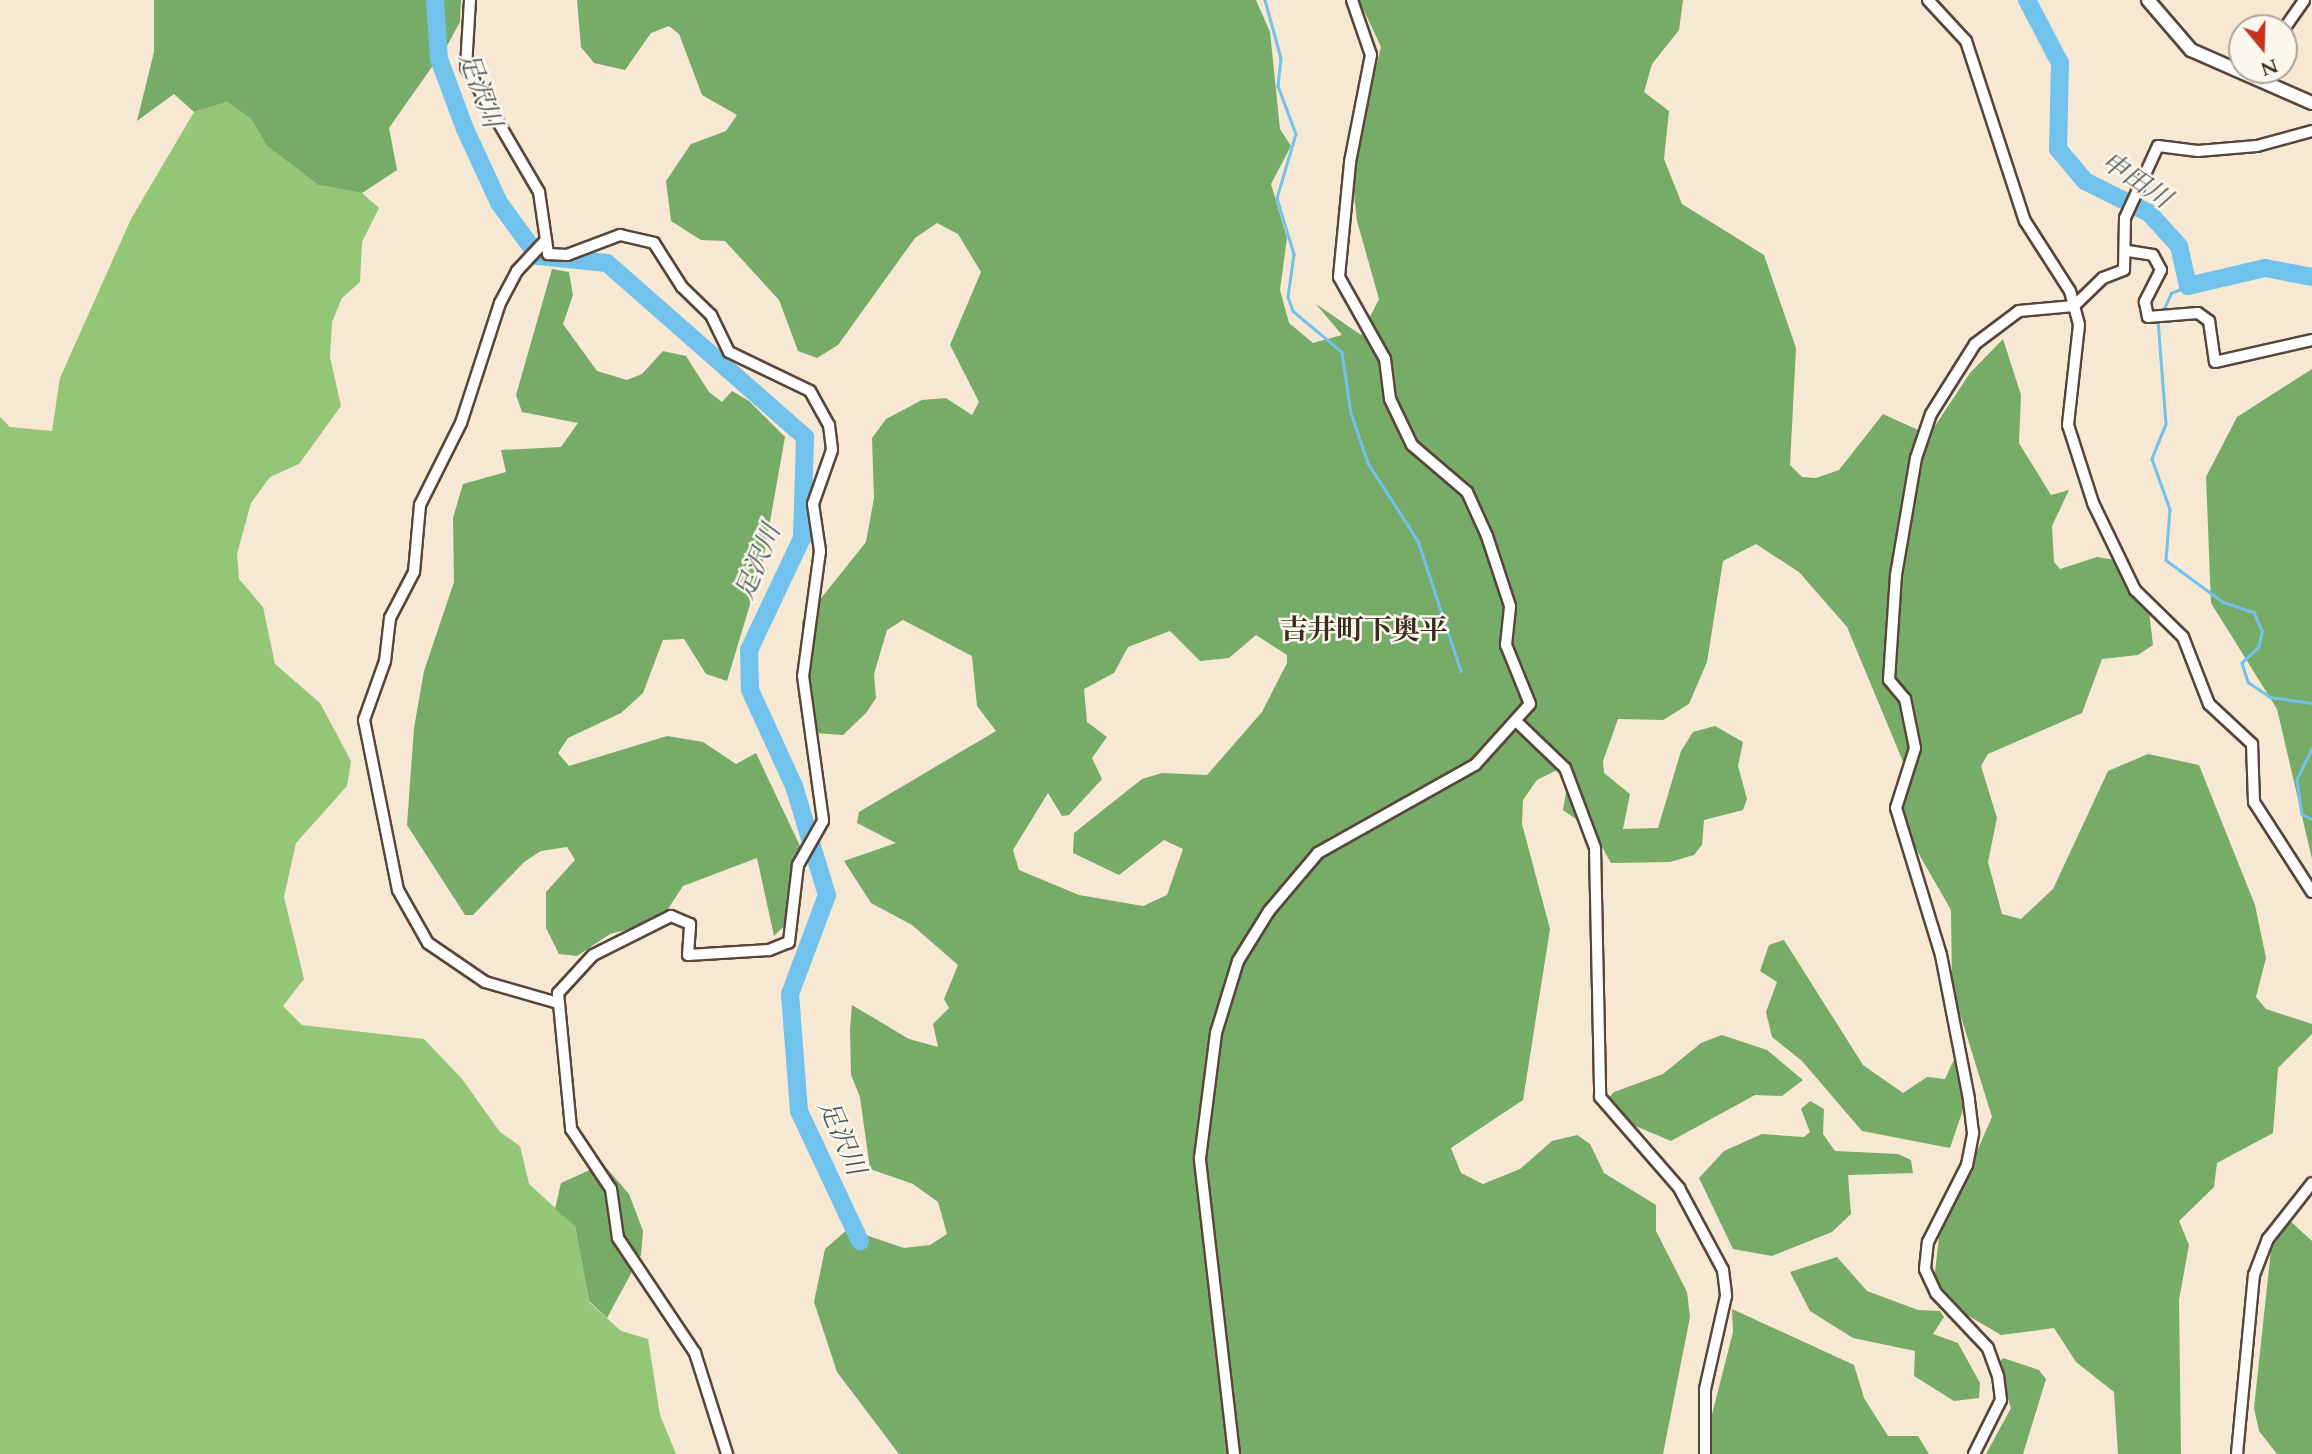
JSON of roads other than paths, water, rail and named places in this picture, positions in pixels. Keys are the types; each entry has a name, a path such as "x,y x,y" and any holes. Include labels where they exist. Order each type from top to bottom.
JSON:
{"main road":[{"path":"2148,0 2191,50 2228,64"},
{"path":"2275,84 2312,103"}],"street":[{"path":"470,0 466,66 539,192 544,242 551,256 620,235 654,243 682,287 711,316 729,352 819,400 832,450 813,504 820,551 803,676 823,821 798,865 789,942 769,950 688,955 690,924 671,916 593,955 571,974 558,1003 570,1063 571,1129 611,1189 618,1238 695,1353 727,1454"},
{"path":"1234,1454 1200,1158 1216,1033 1238,961 1269,911 1318,853 1475,765 1518,723 1530,704 1506,645 1510,606 1487,536 1467,492 1412,445 1390,399 1385,359 1339,277 1350,162 1371,55 1352,0"},
{"path":"1928,0 1965,41 2025,221 2074,306 2079,325 2068,425 2077,466 2135,590 2183,637 2209,704 2252,744 2254,802 2312,892"},
{"path":"1974,1454 2001,1400 1998,1376 1989,1348 1936,1293 1926,1269 1928,1242 1967,1165 1973,1133 1941,955 1897,825 1896,808 1915,748 1905,699 1889,680 1896,575 1916,458 1957,364 2019,311 2074,306 2103,278 2124,270 2128,251 2124,218 2158,146 2198,151 2257,146 2312,131"},
{"path":"544,242 517,271 500,303 461,423 420,505 414,572 390,618 385,661 364,720 398,890 428,943 485,982 558,1003"},
{"path":"2128,251 2153,255 2161,270 2145,302 2148,317 2198,313 2209,321 2215,362 2312,340"},
{"path":"1518,723 1565,768 1595,848 1600,1097 1679,1188 1723,1270 1726,1296 1705,1389 1704,1454"},
{"path":"2237,1454 2254,1275 2268,1238 2312,1183"}],"waterway":[{"name":"足沢川","path":"435,0 439,59 465,129 499,203 538,256 607,263 805,437 802,538 749,650 750,690 794,786 827,895 790,994 799,1111 860,1241"},
{"path":"1265,0 1281,58 1278,86 1296,134 1277,198 1294,254 1288,297 1293,311 1342,352 1351,413 1368,463 1418,541 1461,671"},
{"name":"申田川","path":"2027,0 2060,63 2058,149 2085,181 2149,213 2179,246 2188,286 2265,268 2312,277"},
{"path":"2163,311 2171,293 2188,286"},
{"path":"2158,320 2166,424 2152,459 2170,509 2166,560 2223,602 2254,612 2262,631 2259,647 2242,663 2248,682 2270,697 2312,703"},
{"path":"2312,749 2297,780 2302,814 2312,819"}],"district":[{"name":"吉井町下奥平","path":"1364,630"}]}
